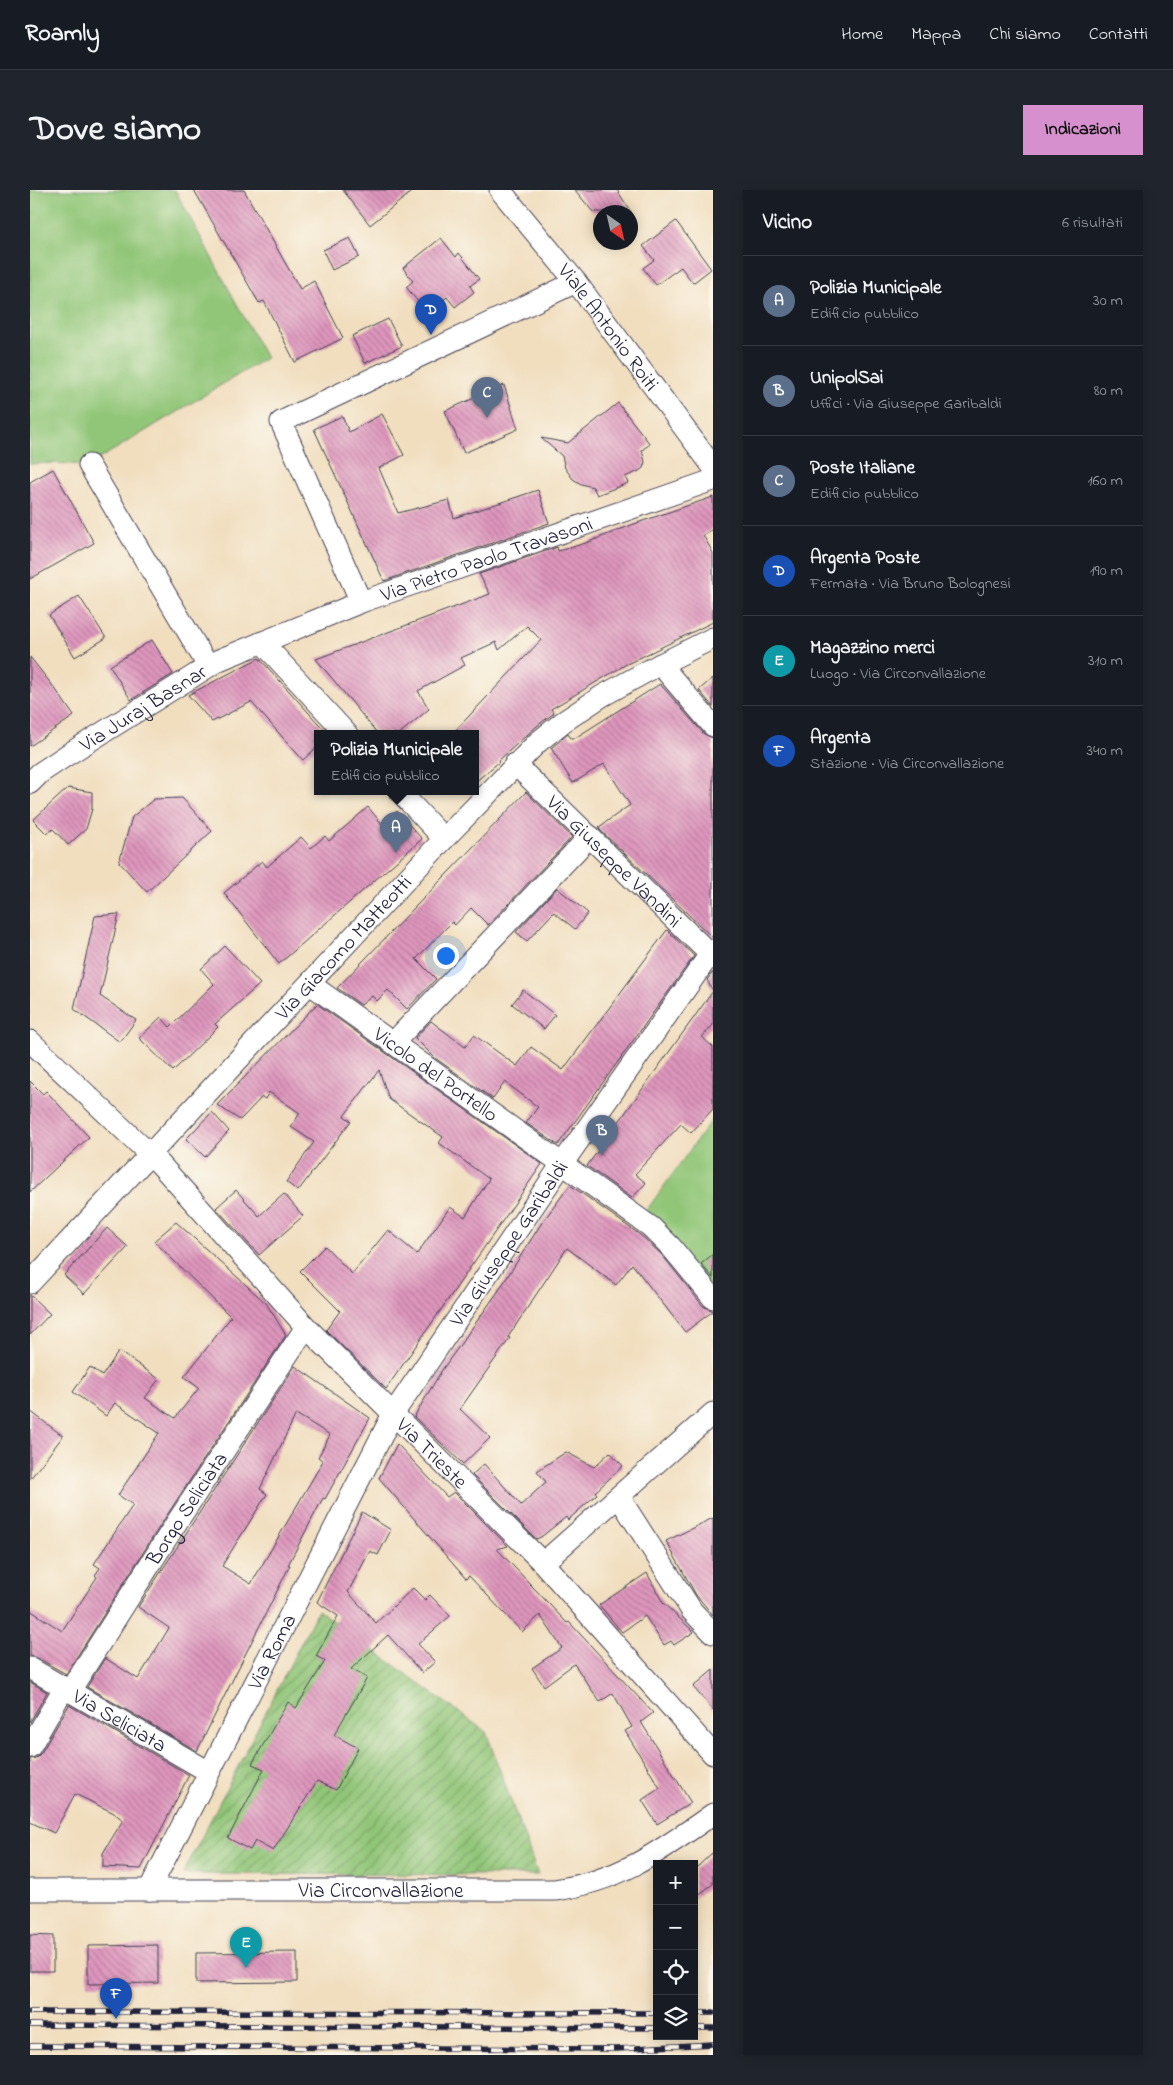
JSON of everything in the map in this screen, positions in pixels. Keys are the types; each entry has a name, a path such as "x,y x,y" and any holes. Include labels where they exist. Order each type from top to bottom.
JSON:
{"street":[{"name":"Viale Antonio Roiti","path":"500,190 576,282 713,467"},
{"path":"361,602 281,422 576,282"},
{"path":"89,465 208,666"},
{"name":"Via Pietro Paolo Travasoni","path":"262,642 361,602 713,480"},
{"name":"Via Giacomo Matteotti","path":"30,1283 516,764 563,722 583,708 660,664 713,638"},
{"path":"262,642 343,730"},
{"name":"Via Juraj Basnar","path":"30,782 67,755 208,666 262,642"},
{"path":"660,664 713,726"},
{"name":"Via Giuseppe Vandini","path":"516,764 712,954"},
{"path":"403,795 444,839"},
{"path":"393,1044 590,836"},
{"name":"Via Giuseppe Garibaldi","path":"393,1414 562,1164 712,954"},
{"name":"Vicolo del Portello","path":"310,984 651,1227 671,1246 713,1298"},
{"name":"Via Trieste","path":"30,1041 150,1154 306,1327 543,1563 713,1754"},
{"name":"Borgo Seliciata","path":"30,1747 306,1327"},
{"path":"543,1563 713,1413"},
{"name":"Via Roma","path":"149,1890 393,1414"},
{"path":"619,1497 692,1611 713,1633"},
{"name":"Via Seliciata","path":"30,1668 208,1772"},
{"name":"Via Circonvallazione","path":"30,1890 555,1890 577,1887 628,1870 713,1814"}],"green space":[{"path":"30,190 175,190 266,358 89,465 30,464"},
{"path":"713,1118 713,1289 644,1214"},
{"path":"318,1610 486,1732 538,1875 183,1874"}],"building":[{"path":"194,190 244,190 300,289 314,281 343,338 295,362 264,301 259,303"},
{"path":"343,190 414,190 370,225"},
{"path":"575,190 617,190 627,205 593,205 593,212"},
{"path":"676,221 711,269 693,283 681,267 656,285 643,268 654,260 643,246"},
{"path":"350,238 359,257 332,270 323,250"},
{"path":"441,238 456,257 459,253 479,279 470,286 474,292 455,307 447,297 427,313 406,287 413,281 403,268"},
{"path":"388,319 402,346 365,363 352,336"},
{"path":"504,385 518,429 464,453 445,411"},
{"path":"618,403 650,444 642,450 645,462 643,468 625,477 628,483 597,495 593,487 581,484 573,479 565,468 562,456 541,438 568,443"},
{"path":"382,414 404,455 379,468 398,513 449,500 454,518 538,490 549,523 384,581 314,429 342,416 349,432"},
{"path":"53,469 94,543 30,579 30,482"},
{"path":"713,497 713,529 703,535 713,553 713,622 625,665 551,709 554,713 479,779 479,730 456,730 541,640 527,626 499,650 496,642 461,658 465,665 418,691 429,709 404,730 375,730 316,659 490,594 479,574 557,547 558,551 586,543 634,524"},
{"path":"79,596 106,638 75,657 49,615"},
{"path":"152,640 173,674 131,700 110,666"},
{"path":"30,657 74,716 30,746"},
{"path":"259,658 324,730 314,730 314,750 303,760 251,702 212,722 188,695"},
{"path":"713,678 713,707 699,690"},
{"path":"660,684 704,734 713,738 713,938 600,830 599,827 630,805 604,764 573,783 551,748 568,734 571,738 575,738"},
{"path":"68,788 92,792 92,809 86,829 68,845 53,829 47,834 33,820"},
{"path":"526,792 572,837 488,925 471,908 455,925 452,922 416,959 436,979 407,1009 388,990 377,1001 372,996 361,1005 337,988"},
{"path":"182,798 212,831 147,892 119,862 132,817 154,799"},
{"path":"368,807 382,824 397,811 422,839 279,964 224,893 262,861 267,867 301,837 311,848 325,836 329,841"},
{"path":"557,888 588,913 575,929 554,912 527,941 516,932"},
{"path":"119,914 100,996 136,1020 120,1042 74,1009 95,916"},
{"path":"667,930 694,956 558,1145 526,1123 538,1107 505,1082 493,1099 435,1058 415,1038 431,1021 465,1047 474,1035 517,1066 531,1047 563,1070"},
{"path":"225,946 260,984 215,1024 218,1027 173,1071 139,1038 161,1017 170,1027 214,984 201,969"},
{"path":"713,972 713,991 707,980"},
{"path":"523,990 555,1015 544,1029 512,1004"},
{"path":"713,991 713,1025 702,1037 713,1047 713,1109 691,1133 681,1124 635,1174 646,1183 632,1198 587,1166"},
{"path":"317,1004 542,1164 386,1389 326,1330 340,1311 300,1271 325,1246 352,1274 388,1230 417,1254 450,1207 465,1217 489,1179 439,1143 443,1137 389,1099 379,1070 344,1116 351,1121 298,1191 286,1182 314,1142 291,1127 300,1113 269,1092 265,1099 262,1097 240,1120 217,1105"},
{"path":"30,1081 43,1094 46,1091 89,1137 30,1192"},
{"path":"212,1112 229,1131 205,1157 186,1139"},
{"path":"570,1185 643,1237 662,1255 703,1306 713,1311 685,1332 632,1264 616,1285 567,1248 508,1337 510,1338 460,1409 490,1438 463,1464 414,1417 442,1370 497,1293 541,1224"},
{"path":"236,1190 259,1216 284,1194 303,1216 259,1255 216,1208"},
{"path":"176,1222 266,1303 286,1335 165,1518 66,1674 36,1657 30,1656 30,1610 62,1631 97,1577 95,1575 100,1568 94,1564 133,1505 118,1495 159,1433 115,1403 106,1416 73,1392 90,1367 102,1376 119,1351 159,1379 145,1398 175,1418 199,1388 184,1377 231,1317 154,1241"},
{"path":"107,1228 128,1247 84,1294 64,1275"},
{"path":"713,1254 713,1278 701,1264"},
{"path":"30,1295 50,1314 30,1335"},
{"path":"295,1366 370,1418 325,1499 323,1498 288,1565 290,1565 197,1751 87,1687 105,1658 138,1679 169,1628 138,1607","holes":["296,1414 330,1435 318,1457 323,1461 251,1584 222,1566 267,1494 260,1489"]},
{"path":"30,1411 63,1436 30,1479"},
{"path":"397,1444 447,1497 454,1492 508,1546 497,1549 567,1623 569,1622 653,1713 641,1722 691,1803 657,1824 642,1800 660,1788 625,1731 632,1727 613,1693 600,1702 574,1664 544,1686 532,1668 562,1648 540,1615 522,1632 469,1576 466,1579 379,1478"},
{"path":"566,1452 594,1467 610,1452 623,1466 595,1492 597,1494 568,1520 566,1517 536,1539 472,1475 484,1464 521,1505 546,1482 537,1471"},
{"path":"362,1512 391,1530 378,1555 370,1551 348,1592 376,1623 413,1588 425,1600 430,1595 450,1616 418,1644 435,1662 422,1673 388,1635 351,1669 367,1678 334,1735 358,1748 336,1790 317,1781 273,1851 255,1841 250,1850 228,1838 264,1769 252,1764 288,1702 296,1708 325,1661 316,1656 338,1616 317,1602"},
{"path":"713,1518 713,1615 696,1595 666,1541"},
{"path":"647,1573 663,1603 694,1632 674,1645 671,1641 664,1645 645,1616 622,1632 599,1605"},
{"path":"713,1670 713,1710 693,1687"},
{"path":"30,1682 47,1692 30,1722"},
{"path":"69,1705 189,1775 141,1869 103,1867 103,1853 123,1820 114,1813 75,1794 54,1833 30,1822 30,1759 36,1758 41,1753"},
{"path":"713,1852 713,1884 698,1895 698,1866"},
{"path":"30,1935 53,1936 53,1971 30,1971"},
{"path":"158,1945 158,1983 88,1984 88,1946"},
{"path":"297,1952 297,1982 196,1983 196,1953"}],"railway":[{"path":"30,2012 653,2013"},
{"path":"698,2013 713,2013"},
{"path":"30,2025 653,2028"},
{"path":"698,2028 713,2028"},
{"path":"30,2046 616,2049 713,2044"}],"place":[{"name":"Argenta Poste","path":"431,335"},
{"name":"Poste Italiane","path":"487,418"},
{"name":"Polizia Municipale","path":"396,853"},
{"name":"UnipolSai","path":"602,1156"},
{"name":"Magazzino merci","path":"246,1968"},
{"name":"Argenta","path":"116,2019"}]}
